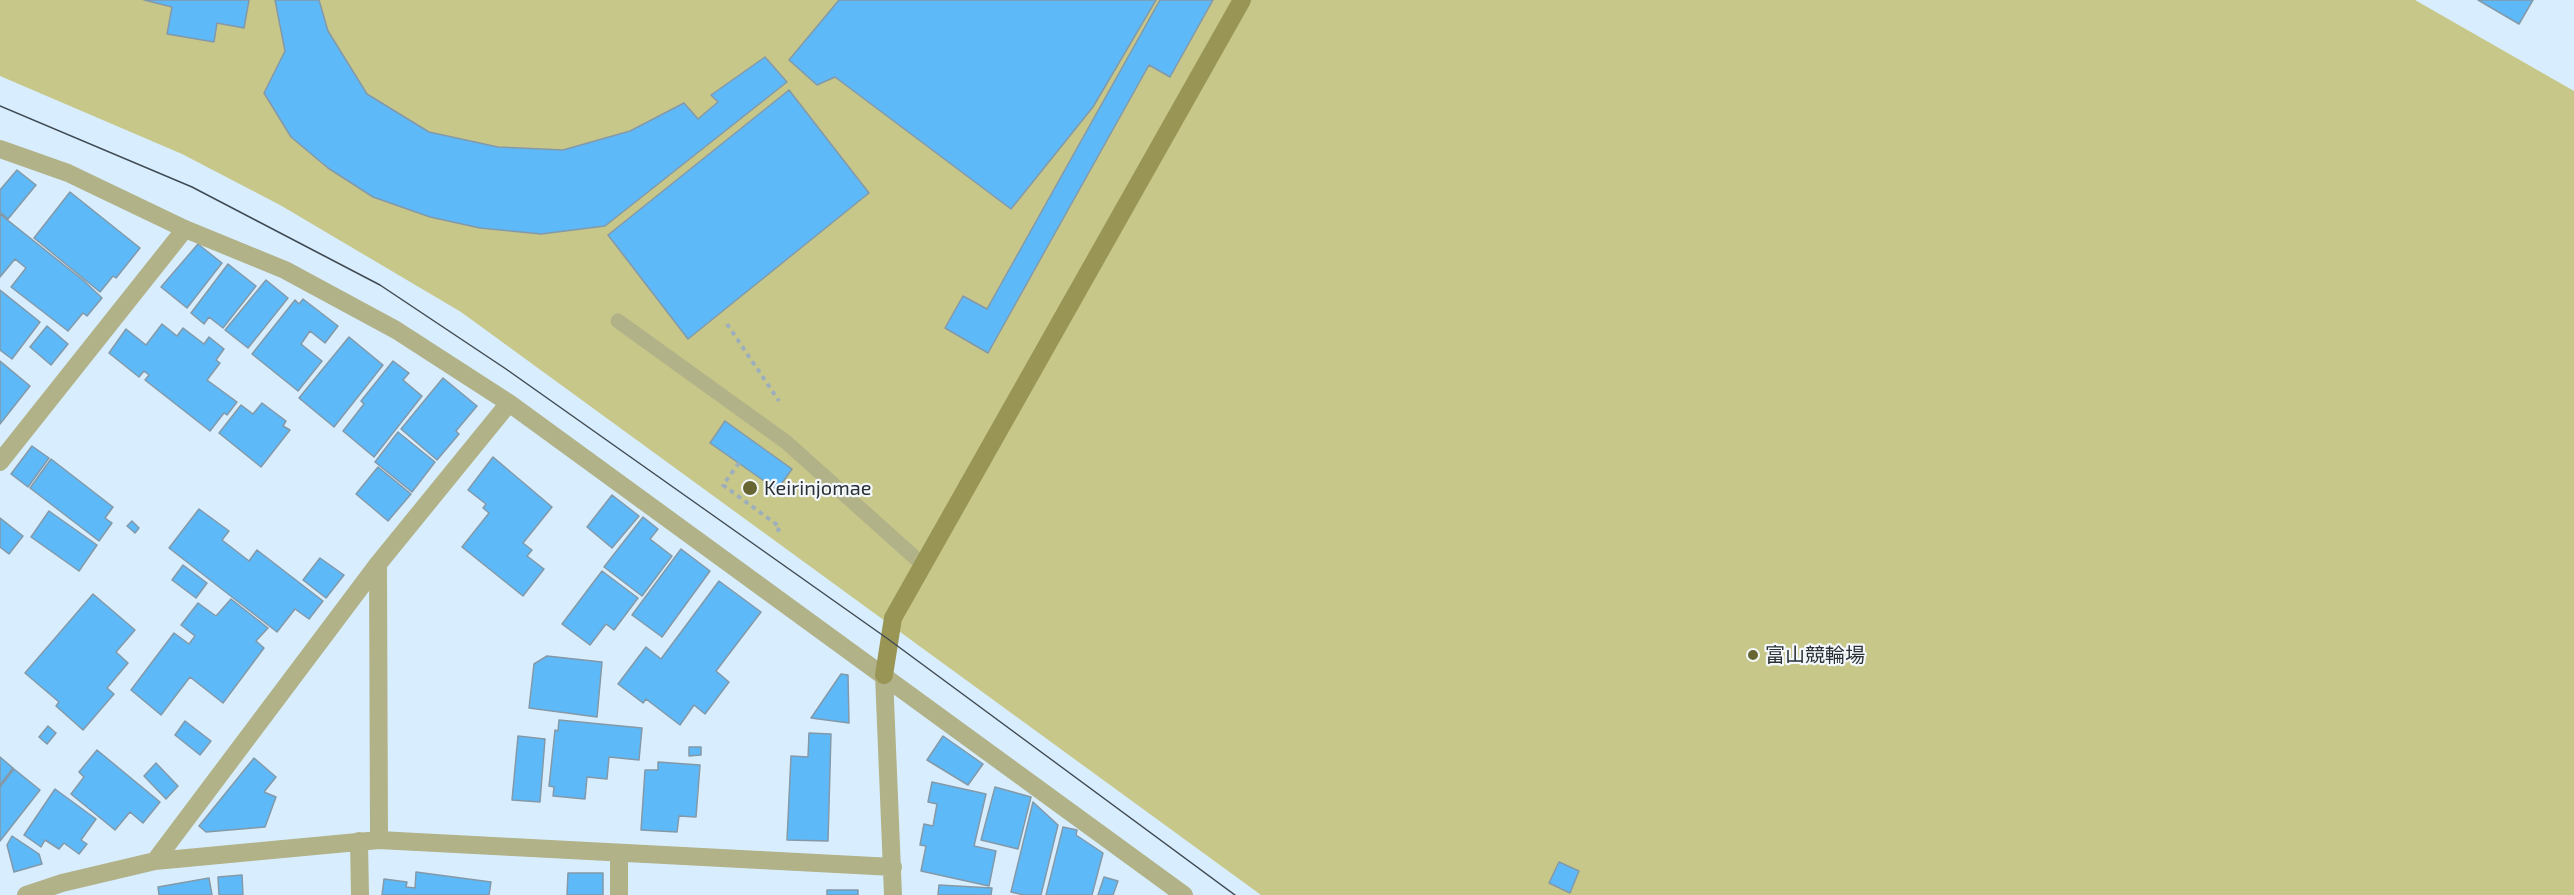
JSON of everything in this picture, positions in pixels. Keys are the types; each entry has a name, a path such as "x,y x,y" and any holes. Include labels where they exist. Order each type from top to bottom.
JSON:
{"street":[{"path":"893,895 884,675 893,618 1242,0"},
{"path":"0,149 68,173 186,229 295,276 396,330 509,403 1184,895"},
{"path":"0,462 186,229"},
{"path":"154,861 378,564 509,403"},
{"path":"378,564 379,840"},
{"path":"26,895 62,883 154,861 379,840 893,867"},
{"path":"359,841 360,895"},
{"path":"619,853 619,895"}],"lane":[{"path":"618,321 786,441 922,564"}],"path":[{"path":"727,324 782,406 766,427"},
{"path":"739,463 723,486 780,527 775,535"}],"shaded area":[{"name":"富山競輪場","path":"0,0 2415,0 2574,91 2574,895 1261,895 461,312 280,205 182,154 0,76"}],"building":[{"path":"144,0 249,0 244,28 217,23 214,42 167,34 172,7"},
{"path":"275,0 319,0 328,31 367,94 429,132 498,147 563,150 630,131 684,103 698,119 718,102 711,95 765,57 787,82 605,226 541,234 480,228 430,217 373,197 328,168 291,137 264,93 285,51"},
{"path":"839,0 1156,0 1093,107 1011,209 835,77 817,85 789,60"},
{"path":"1160,0 1213,0 1170,77 1149,65 988,353 945,328 963,296 987,309"},
{"path":"2478,0 2533,0 2519,24"},
{"path":"789,90 869,193 688,339 608,235"},
{"path":"17,170 36,185 8,219 0,212 0,190"},
{"path":"70,192 140,248 116,278 113,276 100,292 34,238"},
{"path":"0,214 102,298 87,316 83,313 68,331 11,287 26,268 15,259 0,277"},
{"path":"198,244 222,263 187,308 161,287"},
{"path":"228,264 256,286 223,328 209,317 204,324 191,313"},
{"path":"266,280 288,298 248,348 225,330"},
{"path":"0,290 40,322 12,359 0,350"},
{"path":"303,299 338,326 325,343 310,331 301,344 322,361 298,391 252,354 295,300 299,304"},
{"path":"162,324 177,336 183,328 204,344 209,337 224,349 216,360 220,363 207,380 237,402 227,415 224,413 210,431 145,380 149,375 144,371 139,377 109,353 126,329 146,345"},
{"path":"47,326 68,344 51,365 30,347"},
{"path":"349,337 383,365 334,427 299,398"},
{"path":"0,361 30,386 0,424"},
{"path":"393,361 409,373 403,380 422,396 374,457 343,431 364,404 361,401"},
{"path":"443,378 477,406 456,431 459,434 437,460 401,429"},
{"path":"262,403 286,421 283,426 290,430 261,467 219,433 241,405 253,414"},
{"path":"725,421 792,469 777,490 710,443"},
{"path":"398,432 435,462 412,492 375,462"},
{"path":"32,446 49,458 28,487 11,474"},
{"path":"493,457 552,507 523,543 532,550 527,556 544,569 523,596 462,547 489,513 483,508 486,504 468,490"},
{"path":"51,459 113,507 105,518 112,523 99,541 30,488"},
{"path":"378,467 411,494 388,521 356,494"},
{"path":"612,495 639,516 612,548 587,527"},
{"path":"199,509 229,531 222,540 249,561 257,550 323,601 309,619 295,609 277,632 169,548"},
{"path":"49,511 97,545 79,571 31,537"},
{"path":"643,517 658,529 650,539 672,556 642,596 604,567"},
{"path":"0,518 23,536 9,554 0,547"},
{"path":"132,521 139,528 135,533 127,526"},
{"path":"681,549 710,571 662,637 632,615"},
{"path":"320,558 344,575 326,598 303,580"},
{"path":"183,565 207,583 196,598 172,580"},
{"path":"602,571 638,598 614,630 606,624 590,645 562,624"},
{"path":"719,581 761,612 716,671 729,682 705,714 694,705 680,725 646,699 643,703 618,684 646,647 661,659"},
{"path":"93,594 135,630 116,652 128,663 107,688 114,694 83,730 56,706 59,702 25,673"},
{"path":"231,599 268,628 256,641 264,648 223,703 190,677 161,715 131,690 174,633 189,644 195,636 181,625 198,603 216,616"},
{"path":"547,656 602,662 597,717 529,708 534,664"},
{"path":"841,674 848,675 849,723 811,718"},
{"path":"559,720 642,728 639,760 609,757 607,779 587,777 585,799 553,796 554,787 549,786 555,730 558,731"},
{"path":"185,721 211,741 200,755 175,735"},
{"path":"48,726 56,733 47,744 39,737"},
{"path":"809,733 831,734 828,841 787,840 791,756 808,757"},
{"path":"518,736 545,739 540,802 512,800"},
{"path":"943,736 983,764 968,785 927,760"},
{"path":"689,747 701,747 701,755 689,756"},
{"path":"97,750 160,802 143,823 130,812 115,830 71,794 84,777 79,772"},
{"path":"0,757 13,768 0,785"},
{"path":"254,758 276,777 264,792 276,797 265,827 206,832 199,826"},
{"path":"658,762 700,765 696,817 679,816 677,832 641,830 645,770 658,770"},
{"path":"156,763 178,786 166,799 144,776"},
{"path":"14,769 40,790 0,841 0,787"},
{"path":"932,782 986,794 974,846 996,851 989,886 921,871 926,846 920,845 924,824 933,826 937,804 928,802"},
{"path":"995,787 1031,797 1018,849 981,840"},
{"path":"55,789 96,819 81,840 87,844 79,854 64,843 59,849 45,840 41,847 24,835"},
{"path":"1033,802 1058,825 1041,895 1024,895 1011,892"},
{"path":"1063,827 1077,830 1076,835 1103,853 1092,895 1046,895"},
{"path":"12,836 39,854 42,864 14,872 7,845"},
{"path":"1559,862 1579,871 1570,893 1549,883"},
{"path":"416,872 491,882 489,895 382,895 384,879 407,882 406,887 415,888"},
{"path":"568,873 603,873 603,895 567,895"},
{"path":"242,875 243,895 219,895 218,877"},
{"path":"1104,877 1118,881 1113,895 1098,895"},
{"path":"209,878 212,895 159,895 158,887"},
{"path":"939,885 992,888 991,895 938,895"},
{"path":"827,890 858,890 858,895 827,895"}],"tram line":[{"path":"0,106 192,187 380,285 506,369 888,639 1235,895"}],"place":[{"name":"Keirinjomae","path":"750,488"},
{"name":"富山競輪場","path":"1753,655"}]}
